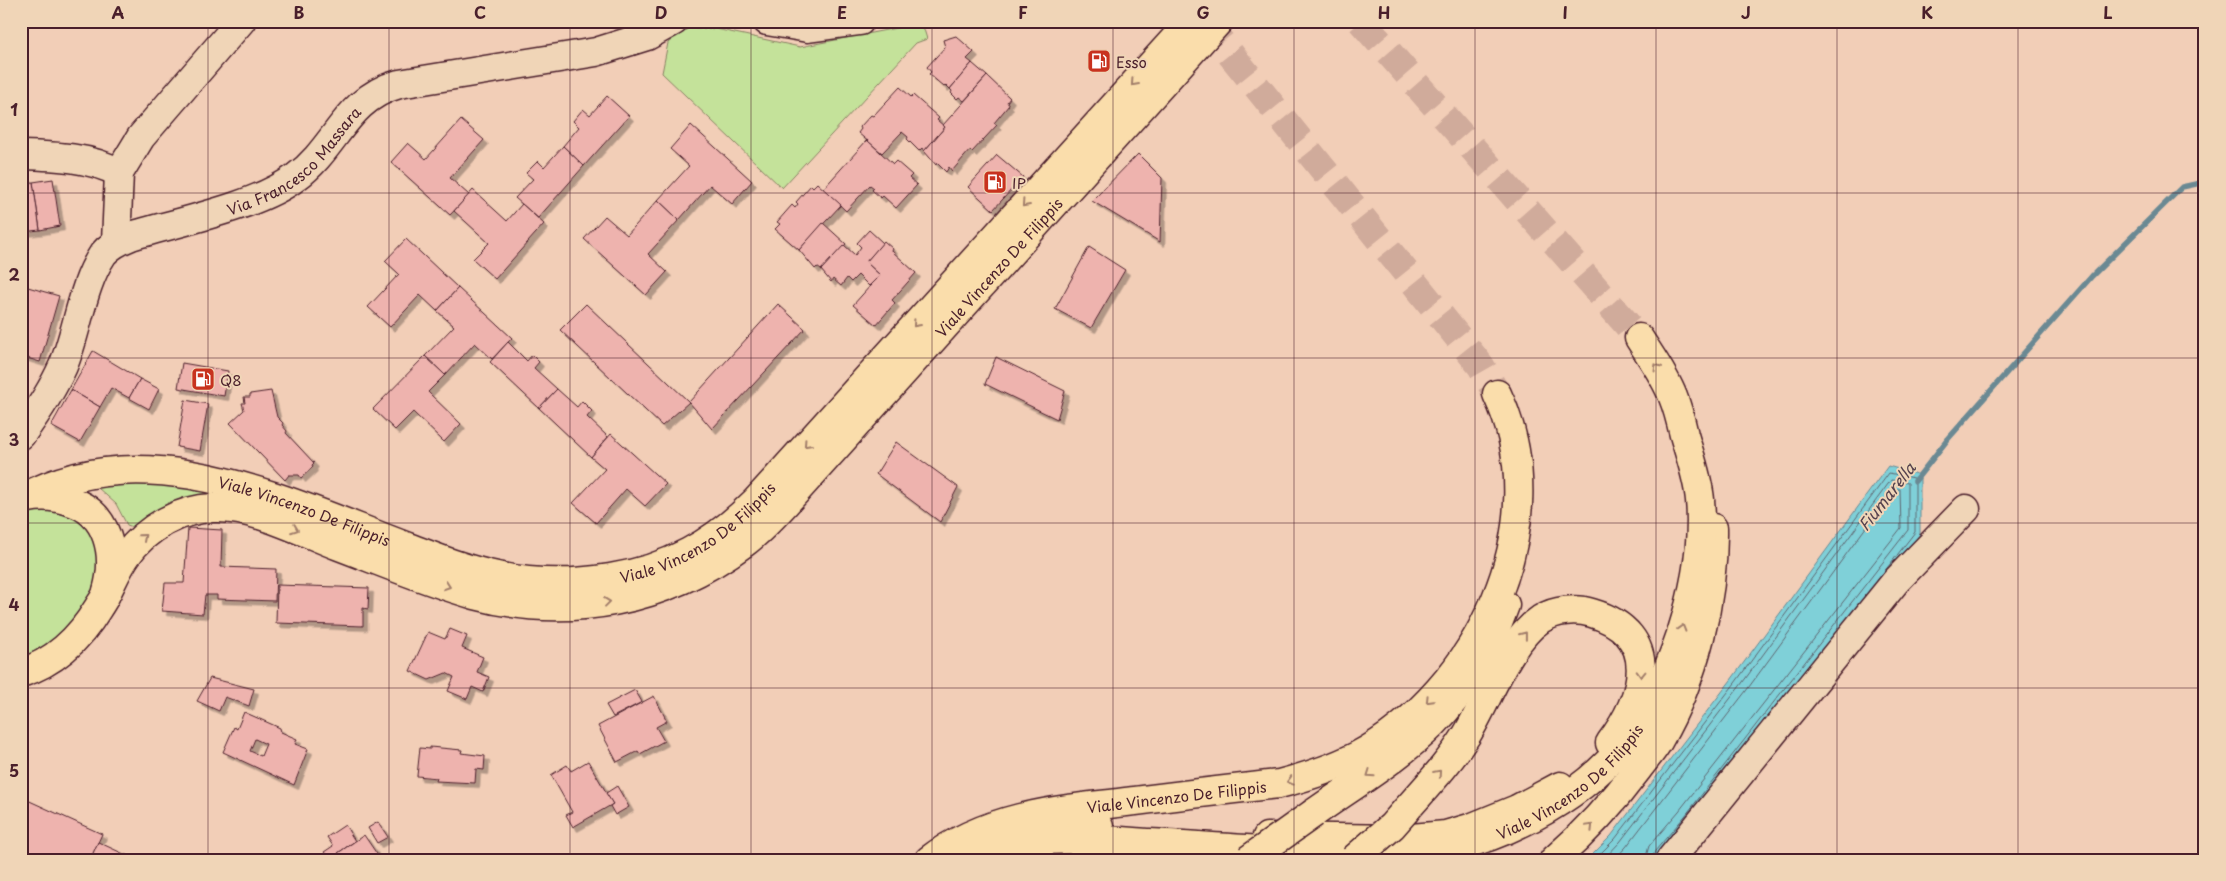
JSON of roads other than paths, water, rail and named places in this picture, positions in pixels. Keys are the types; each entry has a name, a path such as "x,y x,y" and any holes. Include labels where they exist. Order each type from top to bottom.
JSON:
{"main road":[{"name":"Viale Vincenzo De Filippis","path":"21,499 56,482 99,472 136,469 195,474 251,489 452,564 517,580 574,582 626,576 670,563 692,552 720,532 756,500 1191,21"},
{"name":"Viale Vincenzo De Filippis","path":"22,673 39,666 70,644 95,613 126,557 148,532 178,516 213,508 252,513 448,587 504,601 560,606 606,602 629,599 685,580 746,542 794,494 1219,21"},
{"name":"Viale Vincenzo De Filippis","path":"971,860 1004,847 1060,840 1118,841 1337,853 1424,851 1452,847 1500,832 1522,823 1572,794 1611,761 1641,722 1672,659 1692,592 1700,531 1700,501 1695,476 1673,397 1639,338"},
{"path":"1554,860 1609,807 1659,740 1683,687 1704,625 1711,574 1713,530 1710,490 1702,455 1690,427 1673,397"},
{"name":"Viale Vincenzo De Filippis","path":"929,860 964,838 988,828 1027,816 1067,809 1279,784 1304,777 1357,756 1409,720 1428,702 1467,655 1495,602 1511,553 1519,493 1518,468 1502,405 1517,442 1523,466 1527,494 1526,523 1514,580 1488,644 1454,701 1434,722 1385,764 1248,860"},
{"name":"Viale Vincenzo De Filippis","path":"21,499 44,496 58,498 79,504 98,518 104,527 110,547 111,560 107,592"},
{"path":"948,860 994,836 1011,831 1051,825 1256,836 1356,839 1425,837 1446,835 1470,828 1517,810 1555,789 1580,772 1610,742 1629,715 1637,696 1641,679 1641,663 1637,647 1625,630 1604,616 1577,610 1553,613 1529,628 1515,646 1466,735 1447,762 1392,826 1353,860"}],"street":[{"path":"116,242 119,173 141,137 241,21"},
{"name":"Via Francesco Massara","path":"21,435 39,412 59,374 73,341 93,272 104,253 116,242 245,202 286,185 314,160 364,100 383,89 399,84 596,52 627,44 674,21"},
{"path":"767,21 808,28 860,21"},
{"path":"21,155 90,162 105,165 119,173"},
{"path":"1670,860 1896,581 1966,508"}],"water":[{"path":"1888,466 1920,475 1920,534 1662,860 1587,860 1611,836 1731,680"}],"waterway":[{"name":"Fiumarella","path":"1915,481 1948,439 2092,276 2182,187 2205,182"}],"tunnel":[{"path":"1204,21 1481,366 1497,394"},
{"path":"1361,21 1639,338"}],"place":[{"name":"Esso","path":"1099,61"},
{"name":"IP","path":"995,182"},
{"name":"Q8","path":"203,379"}]}
